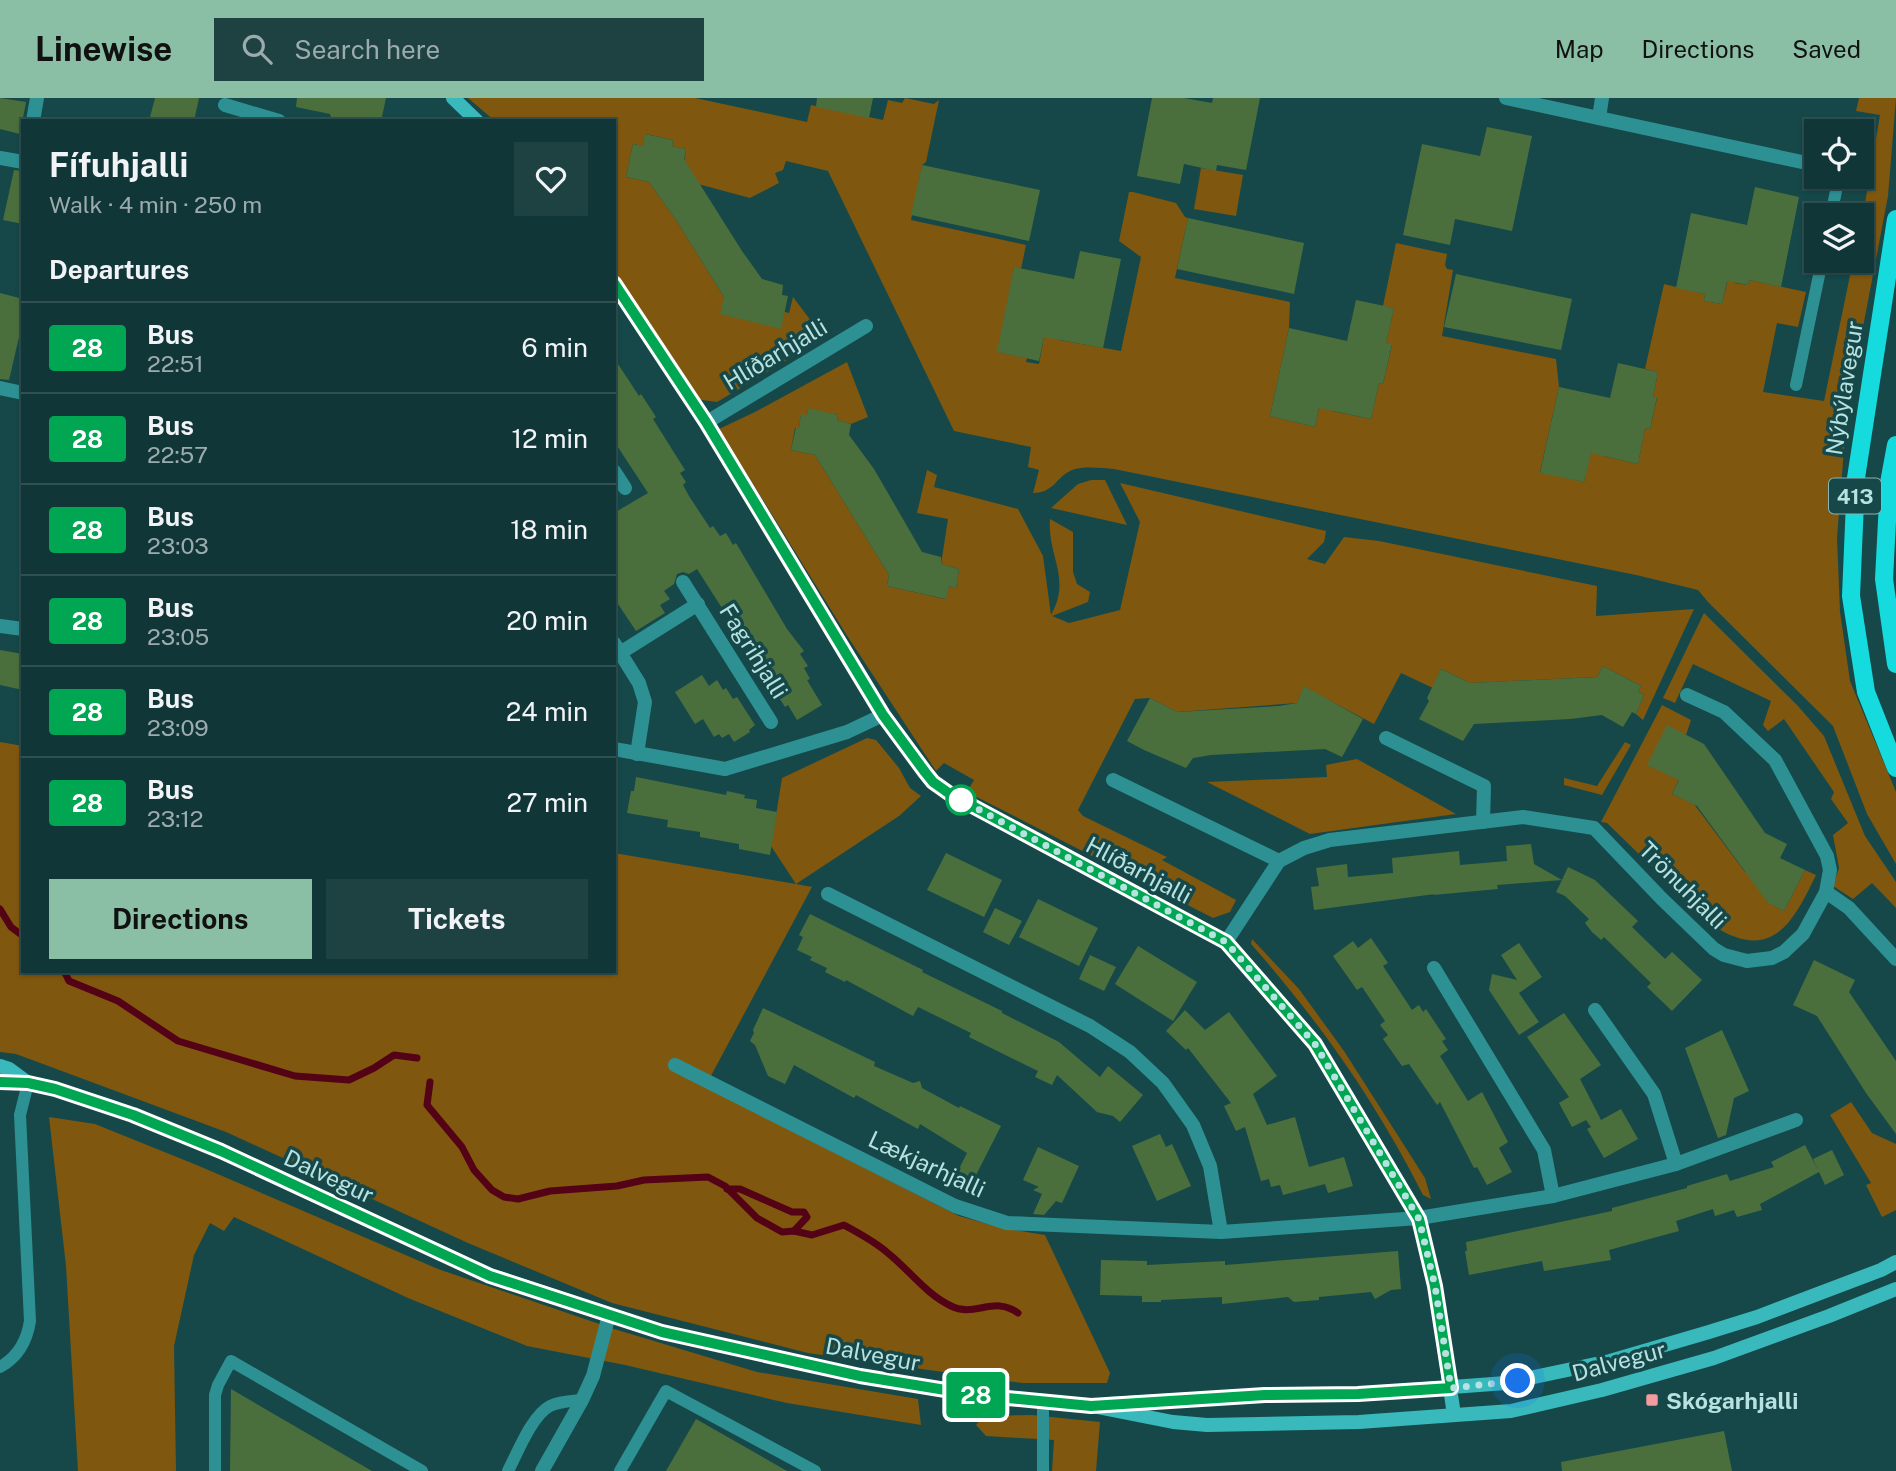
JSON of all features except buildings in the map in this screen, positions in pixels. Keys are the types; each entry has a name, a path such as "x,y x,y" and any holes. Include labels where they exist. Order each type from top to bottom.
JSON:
{"main road":[{"name":"Nýbýlavegur","path":"1896,219 1856,478 1851,596 1866,692 1896,768"},
{"name":"413","path":"1896,445 1889,483 1884,579 1896,664"}],"street":[{"path":"33,119 37,98"},
{"path":"453,98 475,119"},
{"path":"1506,98 1804,162"},
{"path":"1599,118 1602,98"},
{"path":"225,105 259,118"},
{"path":"0,158 21,162"},
{"name":"Hlíðarhjalli","path":"616,286 706,422 883,715 933,782 950,794 1226,942 1315,1044 1419,1219 1435,1286 1454,1415"},
{"name":"Hlíðarhjalli","path":"706,422 866,326"},
{"path":"0,388 21,393"},
{"path":"616,474 625,488"},
{"name":"Fagrihjalli","path":"683,582 771,722"},
{"name":"Fagrihjalli","path":"637,754 645,702 639,683 617,648 698,604"},
{"path":"0,626 21,629"},
{"name":"Trönuhjalli","path":"1279,861 1304,848 1330,840 1523,817 1594,828 1662,899 1714,948 1735,959 1759,961 1784,952 1803,934 1826,892 1830,870 1827,856 1775,760 1724,712 1687,695"},
{"path":"616,749 725,769 847,732 883,715"},
{"path":"1386,738 1484,786 1483,822"},
{"path":"1113,780 1279,861 1226,942"},
{"path":"1826,892 1849,908 1896,959"},
{"path":"828,894 1090,1026 1130,1052 1163,1083 1193,1125 1210,1166 1221,1232"},
{"path":"1434,968 1544,1150 1553,1196"},
{"path":"1595,1010 1654,1094 1676,1164"},
{"name":"Lækjarhjalli","path":"675,1065 955,1206 1007,1223 1221,1232 1419,1219"},
{"name":"Dalvegur","path":"0,1066 9,1069 28,1083"},
{"name":"Dalvegur","path":"0,1082 28,1083 115,1108 221,1151 490,1276 662,1332 860,1376 976,1395 1091,1406 1134,1416 1207,1425 1359,1422 1511,1411 1647,1378 1714,1358 1896,1289"},
{"path":"1419,1219 1553,1196 1676,1164 1796,1120"},
{"name":"Dalvegur","path":"1091,1406 1265,1395 1358,1394 1506,1383 1610,1361 1757,1317 1896,1262"},
{"path":"548,1469 593,1376 610,1315"}],"lane":[{"path":"1796,386 1820,273"},
{"path":"0,1367 21,1348 30,1321 20,1115 28,1083"},
{"path":"215,1471 215,1395 232,1361 422,1471"},
{"path":"620,1471 666,1391 815,1471"},
{"path":"508,1471 533,1425 547,1407 563,1402 582,1401"},
{"path":"1042,1401 1044,1471"}],"shaded area":[{"path":"468,98 695,98 807,122 811,105 883,120 888,100 902,103 905,98 934,104 939,100 911,220 1026,245 1021,269 1014,268 998,352 1027,358 1026,362 1039,364 1046,326 1059,340 1121,351 1141,257 1119,241 1129,192 1133,192 1176,203 1188,218 1175,278 1290,302 1289,328 1270,416 1315,427 1323,390 1332,411 1371,419 1379,383 1383,384 1392,345 1386,343 1394,308 1383,306 1396,243 1447,254 1445,265 1447,269 1453,270 1442,336 1556,359 1559,387 1540,472 1584,482 1594,436 1604,456 1638,464 1645,428 1650,429 1657,398 1653,397 1658,372 1645,369 1664,284 1705,294 1704,301 1722,304 1731,265 1735,283 1748,285 1749,280 1806,292 1798,327 1777,323 1763,392 1824,401 1851,273 1873,273 1847,411 1837,538 1840,612 1850,681 1896,792 1896,864 1867,814 1833,726 1698,590 1636,575 1114,469 1072,470 1050,488 1033,493 1039,470 1028,467 1031,447 954,431 828,171 786,161 783,170 775,173 779,183 750,198 698,184 684,162 686,149 672,146 673,140 646,134 643,146 633,144 626,177 649,182 724,297 789,313 793,297 824,338 717,402 694,396 616,276 616,119 493,119"},
{"path":"1859,98 1896,98 1888,196 1874,269 1874,203 1865,203 1867,189 1874,189 1874,150 1880,115 1856,111"},
{"path":"1201,168 1243,175 1236,216 1194,209"},
{"path":"847,362 868,417 851,424 837,420 838,415 808,409 807,415 801,415 799,428 795,428 791,450 815,455 889,575 887,586 945,599 949,586 956,588 959,569 941,564 948,519 917,513 927,470 937,475 934,487 1018,509 1043,556 1051,615 1057,602 1059,578 1050,519 1073,532 1073,572 1077,584 1090,592 1088,602 1052,616 1069,623 1120,610 1140,522 1120,483 1326,531 1324,542 1307,559 1325,564 1344,537 1379,541 1597,586 1596,616 1694,609 1643,720 1636,714 1644,695 1638,692 1641,686 1603,666 1597,677 1470,683 1441,669 1433,688 1401,673 1374,724 1304,687 1297,703 1177,712 1150,698 1135,699 1078,810 1083,816 1167,857 1162,860 1236,900 1230,912 1213,918 967,792 974,780 944,763 936,771 846,634 719,429"},
{"path":"1105,480 1127,525 1051,508 1078,484"},
{"path":"1704,613 1798,706 1824,736 1865,836 1896,882 1896,908 1872,883 1853,899 1833,886 1839,868 1833,835 1848,823 1831,799 1834,792 1784,719 1768,731 1763,725 1771,701 1693,664 1675,703 1663,698"},
{"path":"1662,705 1691,720 1686,735 1682,773 1672,794 1694,804 1745,872 1777,882 1767,902 1784,911 1805,870 1816,875 1788,923 1765,939 1750,940 1732,936 1712,925 1607,823 1601,822"},
{"path":"867,738 876,740 899,768 910,788 921,796 899,816 796,884 771,846 782,778"},
{"path":"0,742 21,746 21,973 616,973 616,853 812,887 705,1087 959,1216 1002,1228 1045,1235 1110,1373 1107,1383 1022,1383 808,1353 612,1303 468,1243 226,1132 16,1054 0,1052"},
{"path":"1625,742 1631,745 1602,795 1564,785 1564,778 1597,786"},
{"path":"1357,759 1456,814 1310,834 1207,782 1327,777 1326,765"},
{"path":"1252,939 1299,989 1344,1051 1425,1178 1431,1199 1423,1195 1386,1128 1345,1064 1300,1003 1251,944"},
{"path":"1851,1102 1872,1133 1896,1144 1896,1210 1882,1217 1866,1185 1871,1183 1830,1115"},
{"path":"49,1117 95,1124 438,1269 614,1329 757,1372 918,1399 921,1425 787,1403 625,1365 527,1346 408,1298 234,1217 224,1231 210,1223 194,1255 174,1346 176,1471 78,1471 66,1266"},
{"path":"1032,1415 1100,1422 1096,1471 1052,1471 1054,1440 986,1436 976,1425 983,1416"}],"waterway":[{"path":"0,909 11,927 21,934"},
{"path":"65,973 69,981 118,1001 178,1041 295,1076 349,1080 394,1055 417,1058"},
{"path":"430,1082 427,1105 462,1147 474,1170 492,1190 504,1197 518,1199 550,1191 617,1186 644,1180 708,1177 725,1186 757,1218 782,1232 794,1231 812,1235 844,1225 879,1246 926,1289 951,1306 968,1310 1001,1306 1018,1313"},
{"path":"727,1189 740,1189 792,1212 804,1212 807,1217 794,1231"}],"bus line":[{"name":"28","path":"0,1082 28,1083 55,1089 133,1115 221,1151 490,1276 662,1332 860,1376 976,1395 1091,1406 1265,1395 1358,1394 1451,1388 1435,1286 1419,1219 1315,1044 1226,942 950,794 933,782 883,715 706,422 616,286"}],"place":[{"name":"Skógarhjalli","path":"1652,1400"}],"route":[{"path":"961,800 959,799 1226,942 1315,1044 1419,1219 1435,1286 1451,1388 1518,1381"}]}
